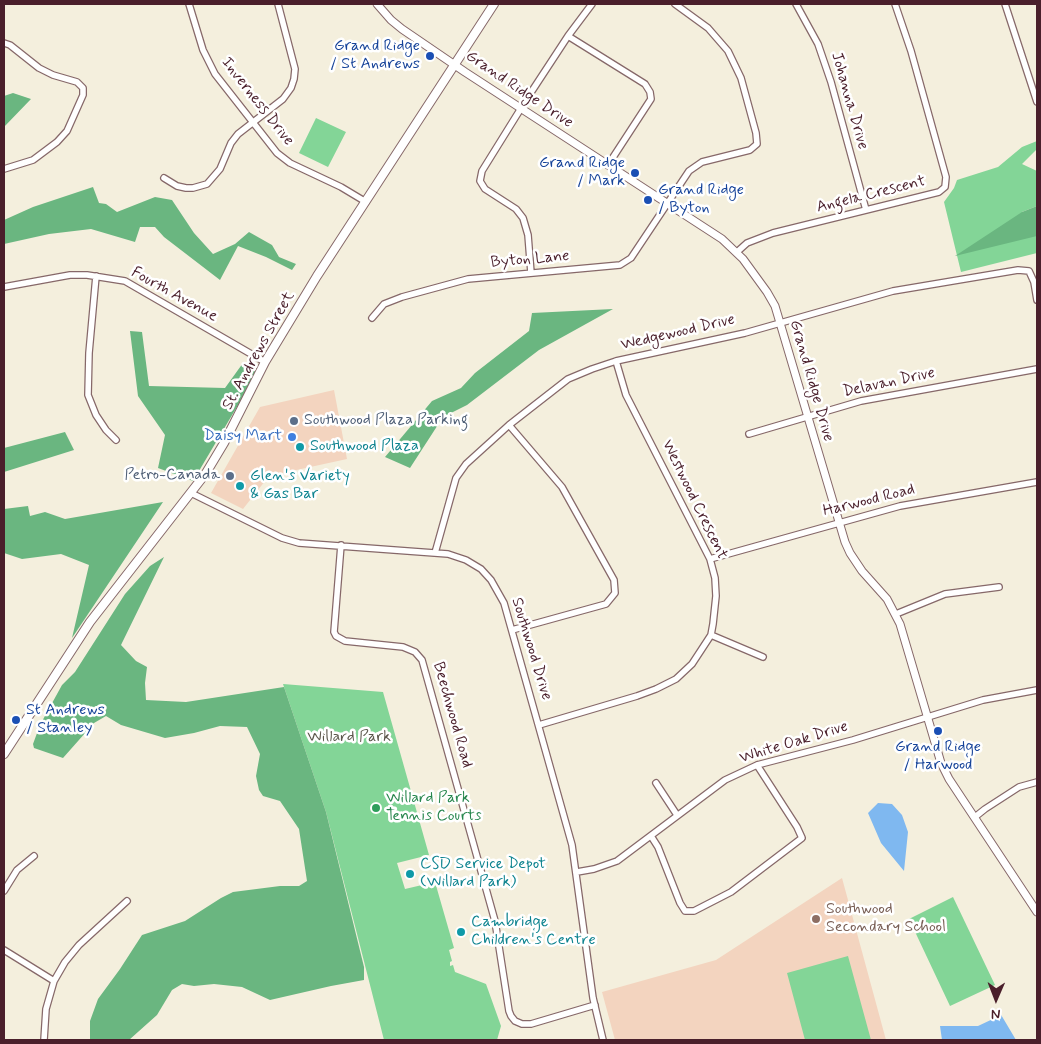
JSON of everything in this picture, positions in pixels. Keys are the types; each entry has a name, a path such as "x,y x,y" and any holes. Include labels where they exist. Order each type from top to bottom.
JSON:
{"main road":[{"name":"St. Andrews Street","path":"4,754 6,745 90,622 206,473 265,362 317,276 494,4"}],"street":[{"name":"Inverness Drive","path":"190,4 203,50 215,74 252,123 283,159 341,187 366,202"},
{"path":"164,178 186,188 206,184 220,169 234,138 283,98 291,88 295,69 278,4"},
{"name":"Grand Ridge Drive","path":"378,4 391,20 521,109 722,239 737,252 771,299 780,323 845,542 856,562 884,594 896,614 944,770 1037,912"},
{"path":"531,273 528,235 523,218 516,209 485,189 480,180 482,171 568,36 592,4"},
{"name":"Byton Lane","path":"372,318 384,304 402,297 468,279 620,265 627,262 632,258 689,171 702,162 750,150 757,144 756,133 741,78 728,51 708,28 675,4"},
{"name":"Johanna Drive","path":"796,4 821,51 866,210"},
{"name":"Angela Crescent","path":"737,252 747,243 773,233 940,192 946,184 911,51 895,4"},
{"path":"1005,4 1037,102"},
{"path":"568,36 645,84 650,92 651,98 608,165"},
{"path":"4,43 40,68 53,75 77,82 83,88 83,95 67,131 57,142 33,160 4,169"},
{"name":"Wedgewood Drive","path":"435,553 456,478 466,464 509,425 568,379 616,361 745,333 893,291 1018,270 1029,271 1034,282 1037,300"},
{"name":"Fourth Avenue","path":"4,287 70,275 96,276 125,281 196,324 265,362"},
{"path":"96,276 89,353 88,395 96,415 106,430 116,440"},
{"name":"Westwood Crescent","path":"539,724 656,689 676,678 692,664 711,635 716,596 715,578 710,560 626,395 616,361"},
{"name":"Delavan Drive","path":"749,434 861,401 1037,369"},
{"path":"509,425 562,488 614,580 615,593 606,604 512,630"},
{"name":"Harwood Road","path":"710,560 838,522 900,506 1037,482"},
{"name":"Southwood Drive","path":"191,493 282,538 299,543 448,554 466,560 481,569 499,592 512,630 572,845 595,1005 603,1040"},
{"name":"Beechwood Road","path":"341,545 334,632 336,636 344,641 403,646 415,652 422,660 495,921 508,1011 515,1021 522,1024 530,1024 595,1005"},
{"path":"896,614 945,594 999,587"},
{"path":"711,635 763,657"},
{"path":"927,717 982,700 1037,690"},
{"name":"White Oak Drive","path":"577,872 594,869 617,861 725,780 756,765 853,740 927,717"},
{"path":"651,836 658,847 685,911 694,911 730,892 802,838 756,765"},
{"path":"975,817 1019,787 1037,782"},
{"path":"656,783 676,815"},
{"path":"4,891 17,870 34,856"},
{"path":"44,1040 46,1009 54,981 65,962 78,945 127,901"},
{"path":"4,950 54,981"}],"shaded area":[{"path":"334,390 347,459 269,476 243,509 211,493 260,407"},
{"name":"Southwood Secondary School","path":"842,878 886,1040 615,1040 602,992 716,960"}],"green space":[{"path":"13,93 31,99 4,127 4,96"},
{"path":"316,118 346,132 328,167 299,153"},
{"path":"1037,141 1037,149 1022,164 1037,171 1037,206 1022,212 1031,236 1037,236 1037,253 961,272 944,202 957,180 998,167 1022,147"},
{"path":"93,187 99,203 106,204 117,212 155,197 172,200 194,233 213,254 235,244 249,232 272,245 279,257 296,264 292,270 238,246 220,280 164,237 155,227 140,227 135,242 91,229 49,234 4,244 4,220 33,207"},
{"path":"1037,206 1037,236 955,256 1022,212"},
{"path":"613,309 539,350 467,405 443,417 410,468 385,457 432,401 461,388 475,373 529,331 532,313"},
{"path":"130,331 142,332 149,386 225,388 243,363 257,373 193,481 158,468 165,435 138,396"},
{"path":"65,432 74,450 4,472 4,448"},
{"path":"163,502 72,638 89,565 61,554 22,559 4,553 4,509 28,506 30,516 45,512 65,519"},
{"path":"164,557 121,645 136,661 147,667 145,683 146,700 186,702 284,687 326,812 364,967 364,980 270,1000 242,987 214,984 194,986 182,984 172,990 157,1015 129,1040 90,1040 90,1021 98,999 142,935 185,921 233,892 280,886 299,886 307,881 299,829 280,801 263,796 259,790 256,776 260,754 247,727 220,726 165,738 121,725 106,716 94,723 63,758 34,748 33,744 40,725 62,685 75,672 125,594 150,566"},
{"name":"Willard Park","path":"283,684 383,692 429,855 397,863 405,889 435,882 454,948 449,950 452,961 450,966 453,965 455,972 486,984 501,1026 497,1040 384,1040 326,812"},
{"path":"953,897 995,985 950,1006 909,919"},
{"path":"848,956 871,1040 805,1040 787,973"}],"water":[{"path":"878,803 892,804 902,815 908,832 904,871 881,843 868,813"},
{"path":"1000,1013 1016,1040 942,1040 940,1026 978,1026 995,1018"}],"place":[{"name":"Grand Ridge / St Andrews","path":"430,56"},
{"name":"Grand Ridge / Mark","path":"635,173"},
{"name":"Grand Ridge / Byton","path":"648,200"},
{"name":"Southwood Plaza Parking","path":"294,421"},
{"name":"Daisy Mart","path":"292,437"},
{"name":"Southwood Plaza","path":"300,447"},
{"name":"Petro-Canada","path":"230,476"},
{"name":"Glen's Variety & Gas Bar","path":"240,486"},
{"name":"St Andrews / Stanley","path":"16,720"},
{"name":"Grand Ridge / Harwood","path":"938,731"},
{"name":"Willard Park Tennis Courts","path":"376,808"},
{"name":"CSD Service Depot (Willard Park)","path":"410,874"},
{"name":"Southwood Secondary School","path":"816,919"},
{"name":"Cambridge Children's Centre","path":"461,932"}]}
